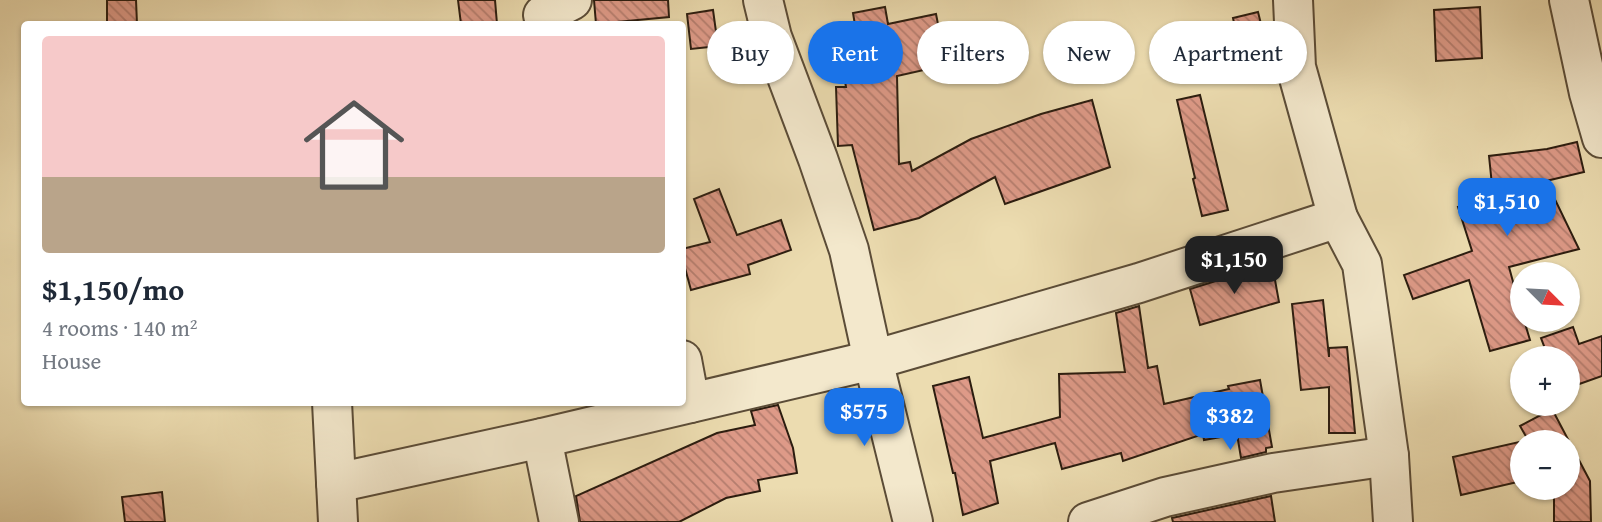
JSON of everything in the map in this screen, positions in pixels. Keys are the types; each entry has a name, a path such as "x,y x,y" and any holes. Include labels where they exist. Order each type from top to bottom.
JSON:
{"street":[{"path":"763,0 772,37 849,250 913,522"},
{"path":"1293,0 1296,67 1338,218 1362,264 1389,456 1393,522"},
{"path":"1569,0 1589,93 1602,138"},
{"path":"686,404 873,359 1139,283 1338,218"},
{"path":"686,382 690,403"},
{"path":"332,406 338,522"},
{"path":"336,483 677,406"},
{"path":"542,438 559,522"},
{"path":"1088,522 1178,494 1273,473 1389,456"}],"building":[{"path":"107,0 136,0 137,21 107,21"},
{"path":"458,0 495,0 497,21 461,21"},
{"path":"594,0 668,0 669,17 596,21"},
{"path":"885,7 887,21 854,21 853,13"},
{"path":"1480,7 1482,58 1436,61 1434,10"},
{"path":"713,10 715,21 707,21 707,47 691,49 687,14"},
{"path":"1258,12 1260,21 1234,21 1233,18"},
{"path":"936,14 937,21 917,21 917,72 903,75 902,21"},
{"path":"845,84 897,84 899,164 910,162 912,171 971,139 1041,114 1092,100 1110,167 1005,204 995,177 919,218 874,230 852,145 838,146 836,87 846,87"},
{"path":"1200,95 1228,210 1202,216 1177,100"},
{"path":"1577,142 1584,172 1546,181 1579,249 1528,262 1510,262 1510,332 1528,332 1530,340 1490,351 1469,280 1413,299 1404,275 1472,251 1458,207 1493,195 1489,156 1547,149"},
{"path":"719,189 737,235 781,220 791,250 748,265 750,274 691,290 686,272 686,248 710,242 694,199"},
{"path":"1273,269 1279,302 1200,325 1190,289 1235,275 1236,277"},
{"path":"1323,300 1329,357 1329,348 1347,347 1355,433 1329,433 1329,387 1301,390 1292,304"},
{"path":"1139,306 1148,368 1157,366 1164,404 1260,380 1272,447 1266,448 1266,452 1241,458 1237,434 1204,440 1203,434 1123,461 1121,453 1062,469 1055,443 990,461 998,503 963,515 933,386 969,377 983,438 1060,417 1059,374 1125,372 1116,313"},
{"path":"1558,332 1575,332 1579,344 1602,336 1602,376 1580,384 1580,346 1544,346 1541,338"},
{"path":"778,405 793,448 797,473 758,480 760,491 726,498 679,522 580,522 576,496 717,433 755,425 751,411"},
{"path":"1539,416 1556,416 1563,430 1522,430 1520,426"},
{"path":"1510,444 1510,484 1461,495 1453,457"},
{"path":"1580,462 1590,481 1591,522 1554,522 1554,500 1580,500"},
{"path":"162,492 165,522 125,522 122,497"},
{"path":"1271,496 1275,522 1173,522 1172,518"}]}
